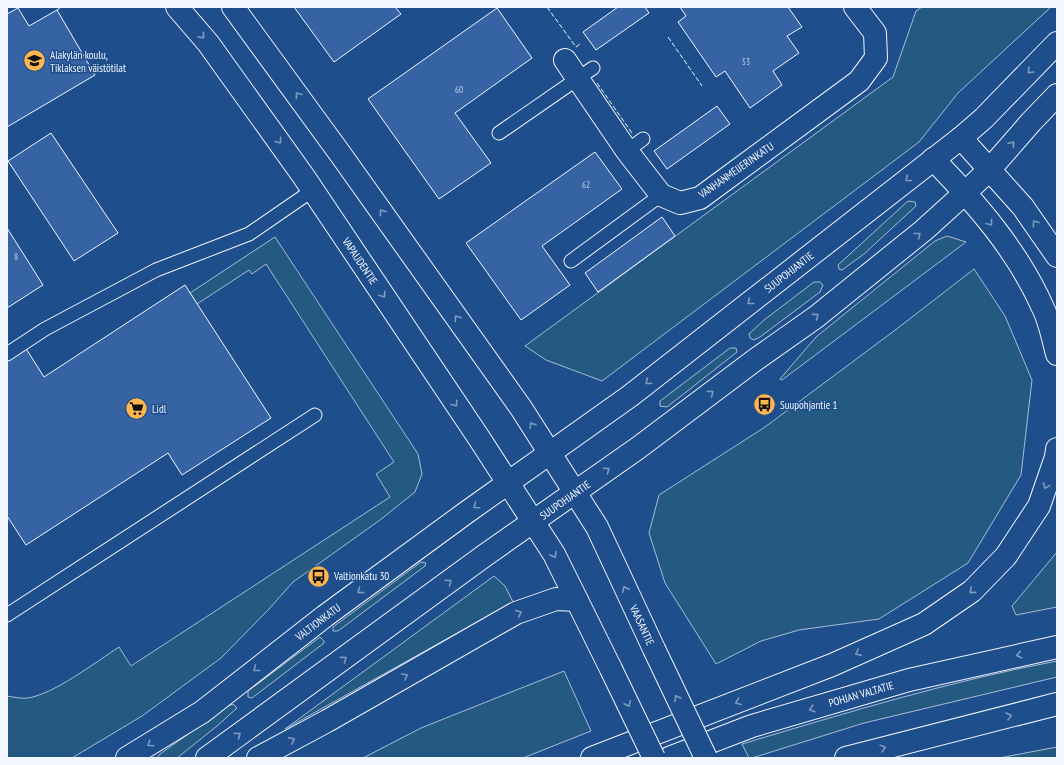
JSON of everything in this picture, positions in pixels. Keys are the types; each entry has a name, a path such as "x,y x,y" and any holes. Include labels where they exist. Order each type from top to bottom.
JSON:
{"main road":[{"name":"VAPAUDENTIE","path":"177,7 208,43 313,190 533,522"},
{"path":"233,7 341,155 516,402 575,493"},
{"name":"VANHANMEIJERINKATU","path":"564,54 585,73 635,145 661,195 680,203 700,198 859,81 876,58 875,33 855,7"},
{"name":"SUUPOHJANTIE","path":"508,483 630,396 961,138 984,118 1057,43"},
{"name":"SUUPOHJANTIE","path":"533,522 638,448 755,360 816,317 924,230 990,169 1030,122 1057,95"},
{"path":"961,138 1023,207 1057,256"},
{"path":"933,159 966,192 996,230 1022,267 1044,309 1057,354"},
{"path":"592,758 832,665 924,624 972,591 1006,556 1039,506 1056,457 1057,449"},
{"name":"VALTIONKATU","path":"127,758 202,712 326,616 508,483"},
{"name":"VAASANTIE","path":"575,493 597,527 706,758"},
{"path":"207,758 533,522 554,554 654,758"},
{"path":"258,758 516,614 556,599 577,600"},
{"name":"POHJAN VALTATIE","path":"669,758 752,726 909,680 1057,647"},
{"path":"846,758 1057,704"}],"lane":[{"path":"499,133 585,73"},
{"path":"7,354 46,329 156,270 249,234 313,190"},
{"path":"571,261 661,195"},
{"path":"7,615 315,415"}],"shaded area":[{"path":"922,7 1051,7 958,93 919,142 602,381 546,360 525,346 893,77 916,11"},
{"path":"908,201 915,202 916,206 864,254 842,270 839,269 838,265"},
{"path":"947,236 966,242 782,380 780,379 816,337 935,241"},
{"path":"275,237 418,454 422,474 415,492 380,520 293,582 221,658 142,716 72,758 7,758 7,696 28,698 50,690 75,677 119,647 131,666 390,497 376,474 394,462 266,264 252,274 249,270 197,304 190,293"},
{"path":"974,269 1005,316 1032,380 1021,475 968,563 879,619 799,630 761,641 716,664 665,583 649,533 659,495 765,427 894,331"},
{"path":"814,282 820,282 823,285 820,292 760,337 754,340 750,338 749,334 764,320"},
{"path":"730,348 736,348 737,352 667,407 660,406 660,401"},
{"path":"1057,552 1057,607 1016,615 1012,606"},
{"path":"421,562 426,563 425,566 338,631 333,631 333,627"},
{"path":"494,576 505,586 513,602 285,729"},
{"path":"320,637 324,643 252,698 248,697 248,691"},
{"path":"1057,661 1057,677 864,723 752,758 749,758 742,744 859,709 938,688"},
{"path":"564,671 591,731 523,758 363,758 421,728"},
{"path":"233,704 237,708 177,758 157,758 160,754"},
{"path":"1057,747 1057,758 999,758"}],"building":[{"path":"294,7 395,7 401,14 334,62"},
{"path":"618,7 645,7 649,13 596,50 583,32"},
{"path":"680,7 788,7 802,27 787,36 799,53 773,71 782,85 750,108 725,71 716,77 678,22 686,16"},
{"path":"18,8 29,26 57,10 95,75 7,127 7,14"},
{"path":"497,8 532,58 455,113 491,163 439,199 368,99"},
{"path":"717,106 730,124 667,169 654,151"},
{"path":"51,133 118,233 74,261 8,161"},
{"path":"595,152 622,189 542,246 570,285 521,320 466,243"},
{"path":"662,217 675,236 598,292 585,273"},
{"path":"7,228 43,285 7,308"},
{"name":"Lidl","path":"185,285 271,418 182,475 168,453 26,545 7,516 7,359 25,347 44,377"}],"fence":[{"path":"57,10 61,7"},
{"path":"547,7 576,47 580,44"},
{"path":"668,37 702,86"},
{"path":"597,83 632,133"}],"place":[{"name":"Alakylän koulu, Tiklaksen väistötilat","path":"35,61"},
{"name":"Suupohjantie 1","path":"764,405"},
{"name":"Lidl","path":"136,409"},
{"name":"Valtionkatu 30","path":"318,576"}]}
